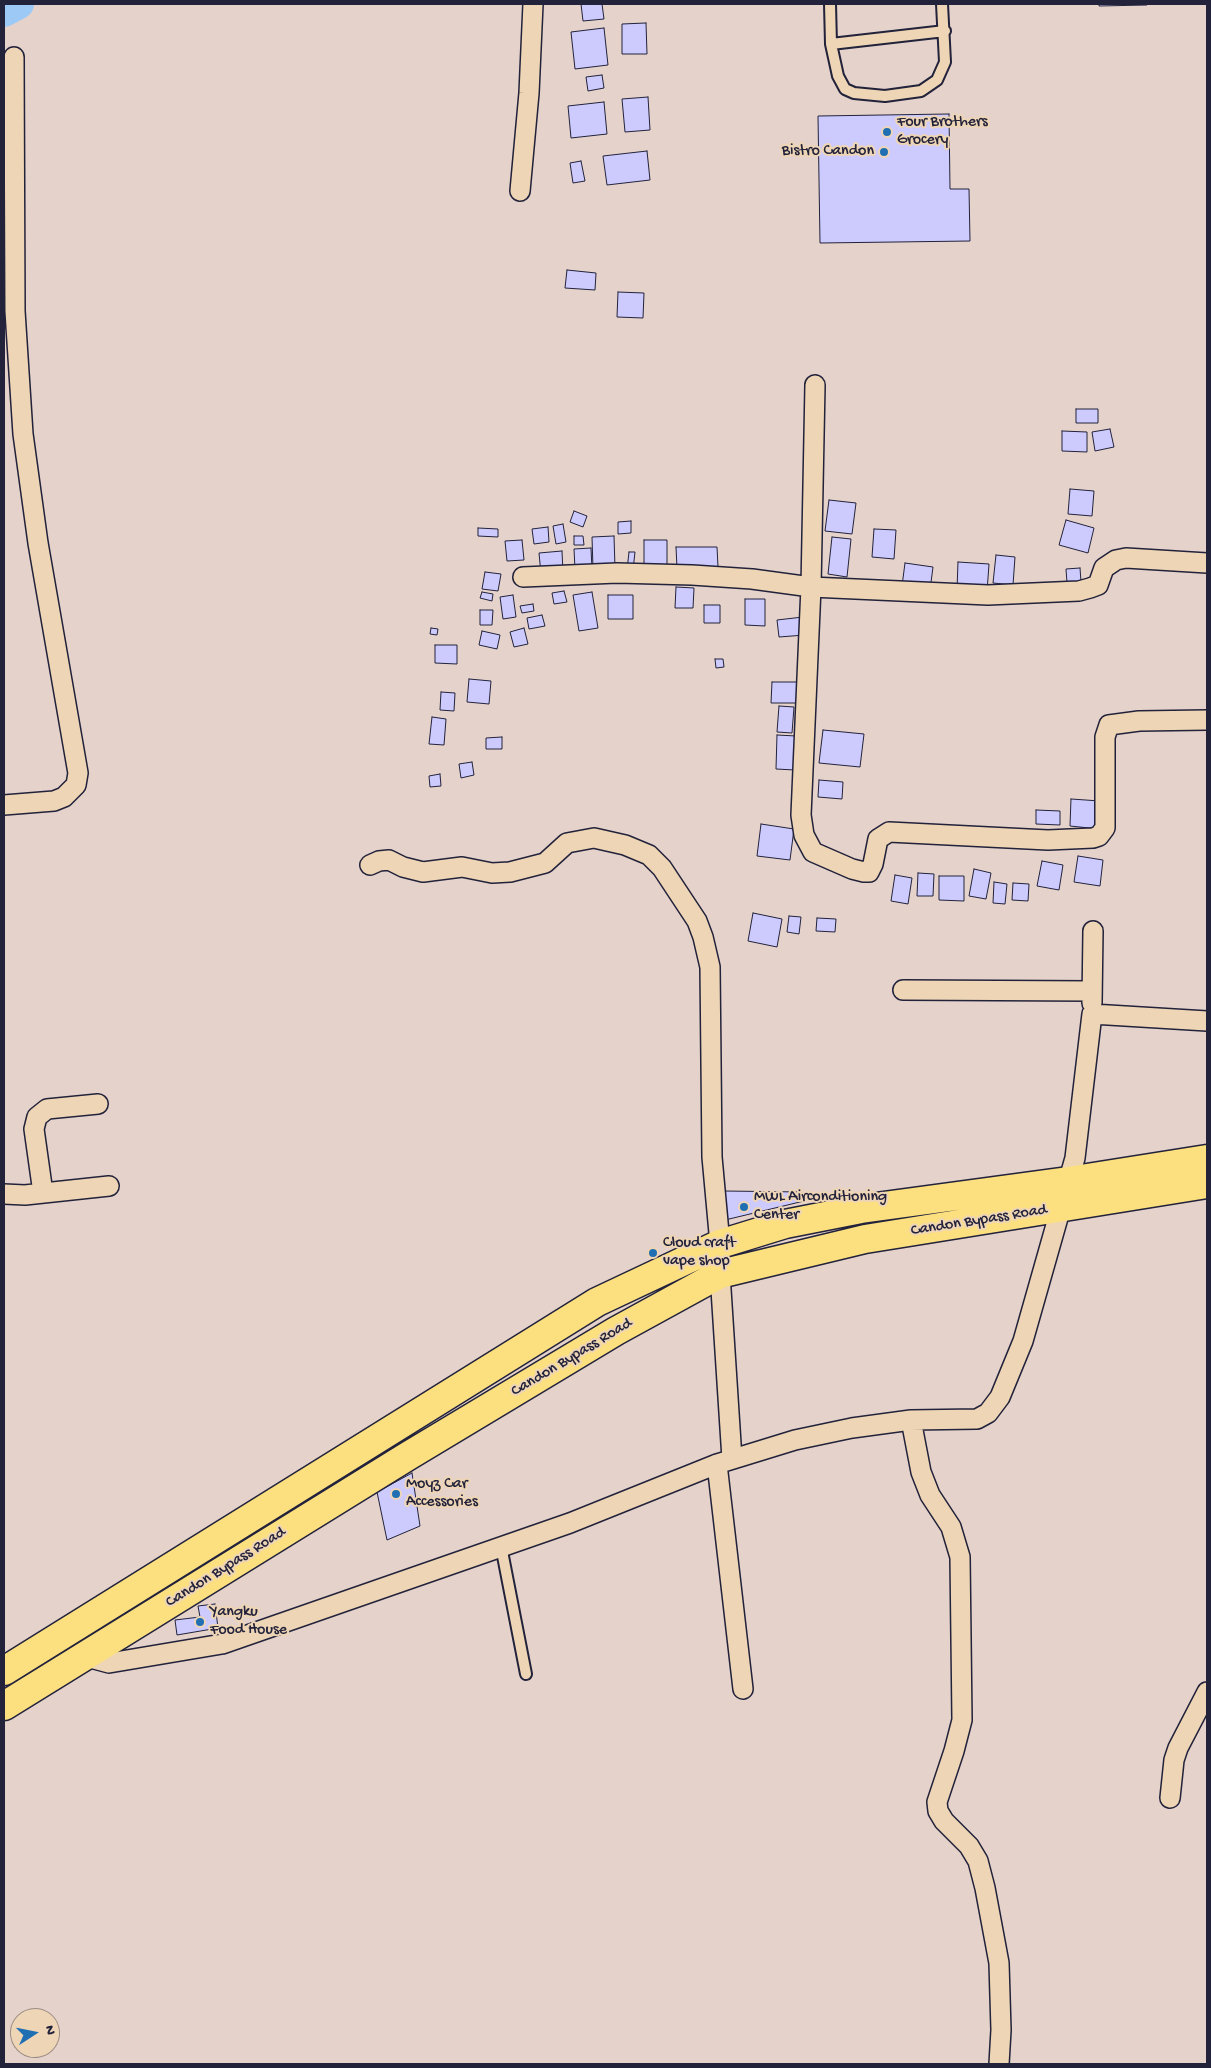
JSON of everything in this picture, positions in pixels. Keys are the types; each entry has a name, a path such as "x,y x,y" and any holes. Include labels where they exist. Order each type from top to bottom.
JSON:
{"highway":[{"name":"Candon Bypass Road","path":"4,1671 597,1302 720,1244 785,1224 861,1209 1068,1181 1207,1159"},
{"name":"Candon Bypass Road","path":"4,1706 408,1456 616,1331 720,1274 865,1239 1207,1184"},
{"path":"392,1430 408,1456"}],"street":[{"path":"520,191 529,93 534,4"},
{"path":"4,805 54,801 64,797 76,784 78,773 70,714 38,543 24,434 15,311 14,57"},
{"path":"815,385 811,587 801,815 804,835 813,852 859,872 869,872 873,864 878,839 889,832 1048,840 1088,839 1099,836 1105,828 1106,818 1105,737 1110,725 1138,720 1207,720"},
{"path":"523,577 616,573 692,575 752,579 811,587 978,595 1079,591 1098,585 1104,568 1116,560 1126,558 1207,563"},
{"path":"370,865 379,861 389,860 403,867 423,872 462,867 492,873 510,872 545,863 568,843 594,838 625,845 648,855 662,868 697,922 708,959 712,1158 720,1244"},
{"path":"83,1656 109,1664 222,1644 570,1524 725,1462 804,1438 852,1428 911,1420 977,1419 988,1413 994,1406 1023,1341 1075,1158 1092,1014 1093,931"},
{"path":"903,990 1092,990"},
{"path":"1092,1014 1207,1021"},
{"path":"43,1193 34,1129 37,1117 47,1109 98,1104"},
{"path":"4,1194 25,1195 109,1186"},
{"path":"720,1274 725,1462 742,1689"},
{"path":"911,1420 921,1472 930,1495 951,1527 960,1556 962,1720 937,1802 938,1811 944,1821 969,1846 978,1861 985,1888 999,1963 1001,2030 999,2064"},
{"path":"1170,1798 1174,1760 1178,1748 1207,1692"}],"lane":[{"path":"830,4 832,44 838,76 845,88 866,95 904,94 920,91 937,80 946,62 942,4"},
{"path":"832,44 945,32"},
{"path":"502,1546 526,1674"}],"building":[{"path":"581,4 602,4 604,19 583,21"},
{"path":"1099,4 1147,4 1147,5 1099,6"},
{"path":"646,23 647,54 622,54 622,24"},
{"path":"604,28 608,65 575,69 571,32"},
{"path":"602,75 604,88 588,91 586,77"},
{"path":"648,97 650,130 625,132 622,99"},
{"path":"604,102 607,134 571,138 568,106"},
{"name":"Bistro Candon","path":"949,114 950,189 969,189 970,241 820,243 818,116"},
{"path":"647,151 650,180 607,185 603,156"},
{"path":"581,161 585,181 573,183 570,163"},
{"path":"567,270 596,273 595,290 565,288"},
{"path":"618,292 644,293 643,318 617,317"},
{"path":"1076,409 1098,409 1098,423 1076,423"},
{"path":"1110,429 1114,447 1095,451 1092,432"},
{"path":"1062,431 1087,432 1087,452 1062,451"},
{"path":"1070,489 1094,491 1092,516 1068,514"},
{"path":"829,500 856,503 852,534 825,531"},
{"path":"574,511 587,516 583,527 570,522"},
{"path":"1066,520 1094,528 1088,553 1059,545"},
{"path":"631,521 631,533 618,534 618,522"},
{"path":"563,524 566,542 556,544 553,526"},
{"path":"548,527 549,542 534,544 532,529"},
{"path":"478,528 498,529 498,537 478,536"},
{"path":"874,529 896,530 894,559 872,557"},
{"path":"574,536 583,536 584,545 574,545"},
{"path":"614,536 615,568 593,569 592,537"},
{"path":"832,537 851,539 847,577 828,574"},
{"path":"522,540 524,560 507,561 505,541"},
{"path":"644,540 667,540 667,565 644,566"},
{"path":"676,547 717,547 718,567 677,568"},
{"path":"591,548 592,569 575,569 574,549"},
{"path":"562,551 563,573 541,574 539,553"},
{"path":"629,552 635,552 633,570 627,570"},
{"path":"996,555 1015,557 1013,585 993,583"},
{"path":"958,562 989,564 987,592 957,590"},
{"path":"905,563 933,567 930,590 902,586"},
{"path":"1080,568 1081,582 1067,583 1066,569"},
{"path":"485,572 501,574 498,591 482,589"},
{"path":"676,587 694,588 693,608 675,608"},
{"path":"564,591 567,602 554,604 552,593"},
{"path":"482,592 493,594 492,601 480,598"},
{"path":"592,592 598,628 579,631 573,595"},
{"path":"513,595 516,617 503,619 500,597"},
{"path":"608,595 633,595 633,619 608,619"},
{"path":"745,599 765,599 765,626 745,625"},
{"path":"533,604 534,611 522,613 520,606"},
{"path":"704,605 720,605 720,623 704,623"},
{"path":"480,610 493,610 492,625 480,625"},
{"path":"542,615 545,626 529,629 527,618"},
{"path":"803,617 805,635 779,637 777,620"},
{"path":"431,628 438,629 437,635 430,634"},
{"path":"524,628 528,644 514,647 510,632"},
{"path":"482,631 500,635 497,649 479,645"},
{"path":"435,645 457,645 457,664 435,663"},
{"path":"715,659 723,659 724,667 716,668"},
{"path":"469,679 491,681 489,704 467,702"},
{"path":"772,682 801,682 801,703 771,703"},
{"path":"441,692 455,693 454,711 440,710"},
{"path":"779,706 794,707 792,733 777,732"},
{"path":"432,717 446,719 444,745 429,744"},
{"path":"823,730 864,734 860,767 819,763"},
{"path":"777,735 796,736 795,770 776,769"},
{"path":"502,737 502,749 486,749 486,738"},
{"path":"472,762 474,775 461,778 459,764"},
{"path":"440,774 441,786 430,787 429,776"},
{"path":"819,780 843,782 842,799 818,797"},
{"path":"1071,799 1100,801 1099,829 1070,826"},
{"path":"1036,810 1060,811 1060,825 1036,824"},
{"path":"761,824 794,829 790,860 757,856"},
{"path":"1078,856 1103,860 1100,886 1074,882"},
{"path":"1042,861 1063,865 1059,890 1037,886"},
{"path":"974,869 991,873 986,899 969,896"},
{"path":"918,873 934,874 933,896 917,896"},
{"path":"895,875 912,878 908,904 891,901"},
{"path":"939,876 964,876 964,901 939,900"},
{"path":"994,882 1007,884 1005,904 993,903"},
{"path":"1013,883 1029,884 1028,901 1012,900"},
{"path":"753,913 782,919 777,947 748,941"},
{"path":"789,916 801,917 799,934 787,932"},
{"path":"817,918 836,919 835,932 816,931"},
{"path":"723,1191 802,1192 804,1201 725,1220"},
{"path":"412,1473 420,1526 387,1540 377,1492"},
{"path":"215,1604 218,1628 177,1635 175,1620 200,1617 198,1606"}],"waterway":[{"path":"4,12 19,4"}],"place":[{"name":"Four Brothers Grocery","path":"887,132"},
{"name":"Bistro Candon","path":"884,152"},
{"name":"MWL Airconditioning Center","path":"744,1207"},
{"name":"Cloud craft vape shop","path":"653,1253"},
{"name":"Moyz Car Accessories","path":"396,1494"},
{"name":"Yangku Food House","path":"200,1622"}]}
